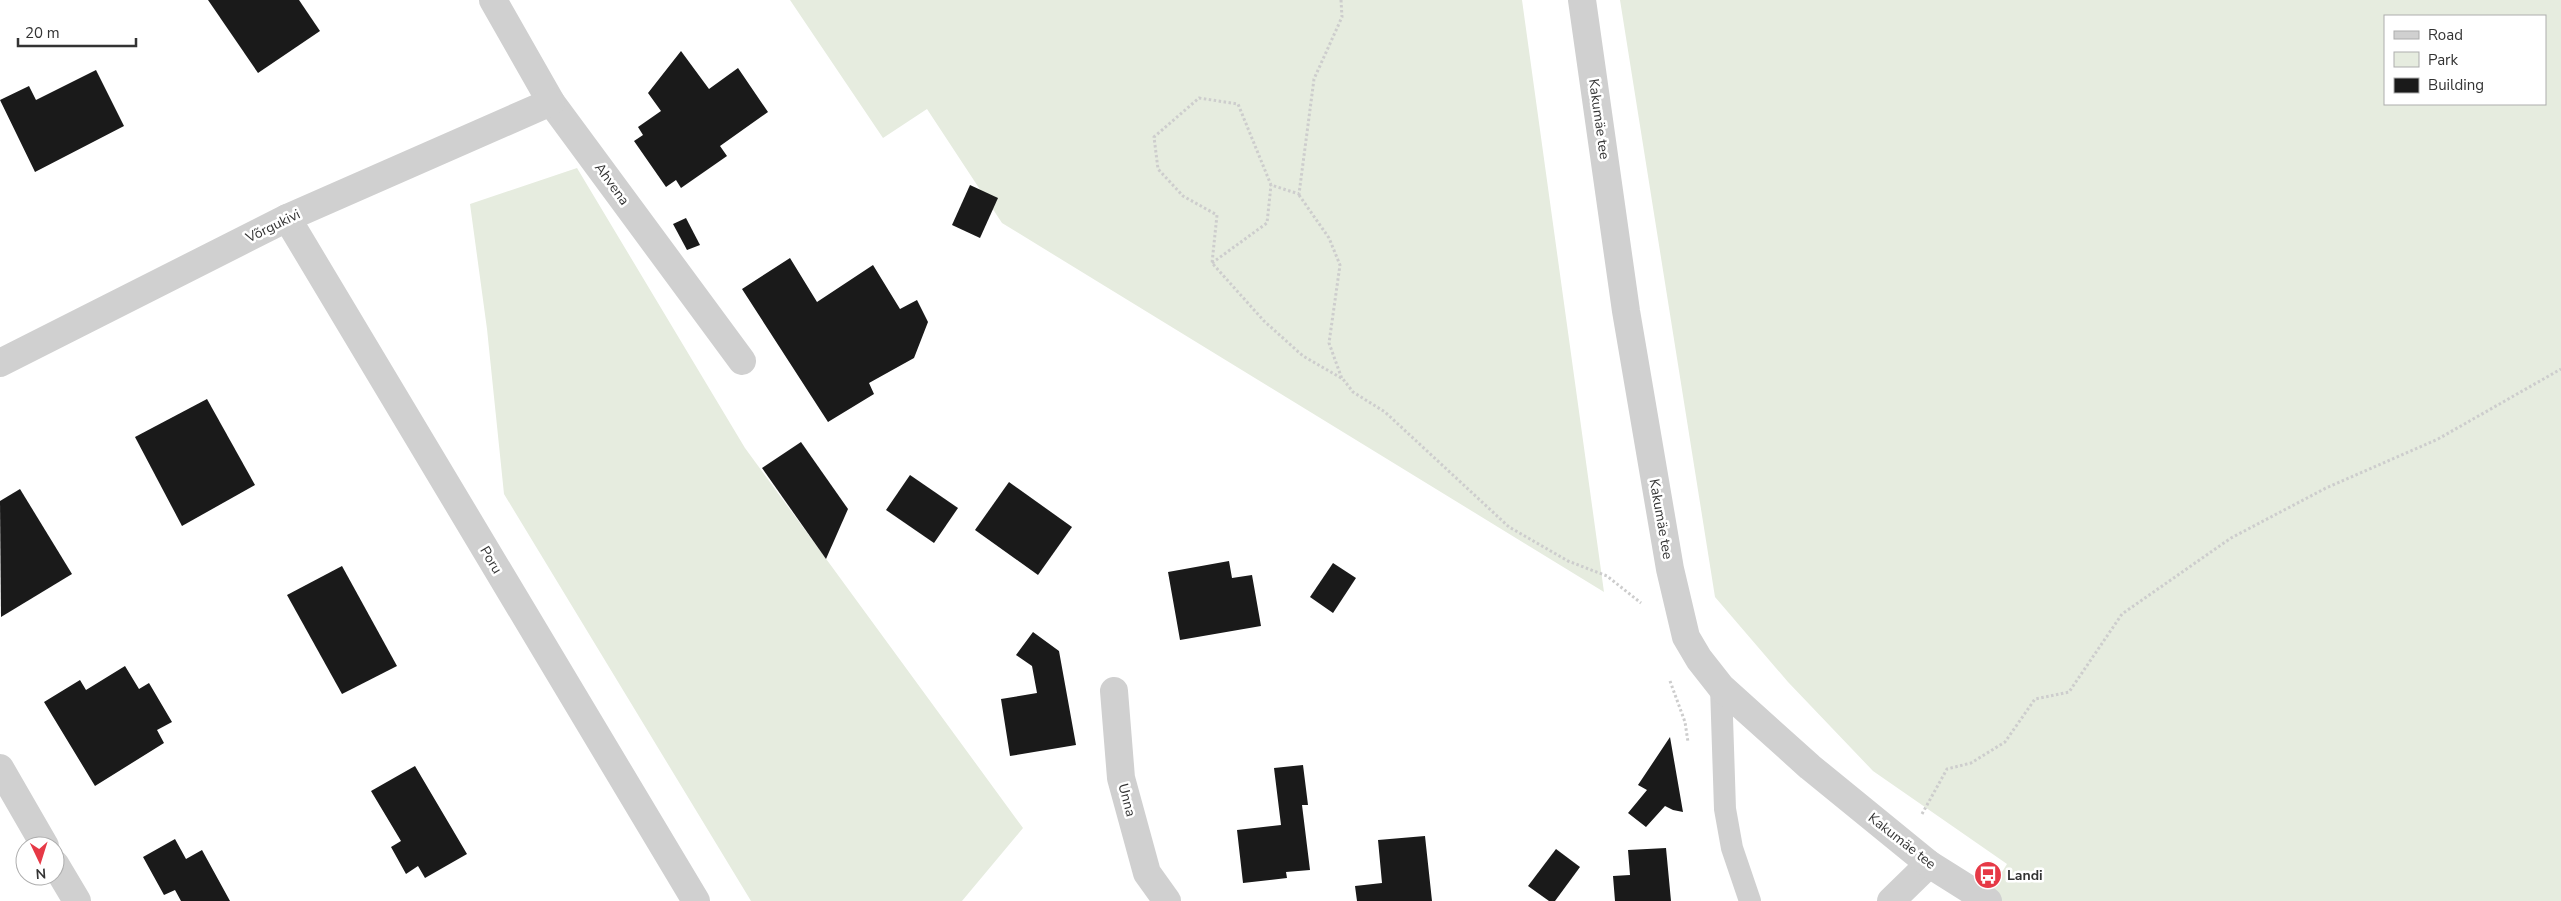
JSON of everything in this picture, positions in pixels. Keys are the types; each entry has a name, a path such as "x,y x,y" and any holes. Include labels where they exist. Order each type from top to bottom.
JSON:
{"street":[{"name":"Ahvena","path":"493,0 551,102 742,361"},
{"name":"Kakumäe tee","path":"1582,0 1626,311 1670,569 1686,637 1698,659 1721,687 1810,767 1920,856 1988,901"},
{"name":"Võrgukivi","path":"0,362 287,218 551,102"},
{"name":"Poru","path":"287,218 696,901"},
{"name":"Unna","path":"1114,690 1122,778 1147,874 1167,901"},
{"path":"0,768 39,836"},
{"path":"1891,901 1920,856"},
{"path":"65,882 76,901"}],"lane":[{"path":"1721,687 1725,809 1732,848 1750,901"}],"path":[{"path":"1299,194 1314,79 1342,18 1341,0"},
{"path":"1212,262 1267,223 1271,184 1238,104 1199,98 1154,137 1158,169 1183,196 1217,215 1212,262 1264,321 1304,356 1343,379"},
{"path":"1271,184 1299,194 1330,238 1340,265 1329,343 1343,379 1353,392 1384,412 1509,527 1568,561 1607,576 1642,604"},
{"path":"1920,856 1919,821 1946,770 1971,763 2005,742 2035,699 2069,692 2122,614 2231,538 2326,488 2438,439 2561,369"}],"green space":[{"path":"790,0 1522,0 1604,592 1002,223 927,109 883,138"},
{"path":"1620,0 2561,0 2561,901 1984,901 2007,864 1873,771 1788,682 1715,597"},
{"path":"577,168 745,448 1023,828 962,901 751,901 504,494 487,329 470,204"}],"building":[{"path":"208,0 299,0 320,31 258,73"},
{"path":"681,51 709,89 738,68 768,112 720,146 727,156 681,188 676,180 666,187 634,141 643,135 638,127 661,111 648,93"},
{"path":"96,70 124,126 35,172 0,100 29,86 36,100"},
{"path":"970,185 998,198 980,238 952,225"},
{"path":"686,218 700,245 687,250 673,224"},
{"path":"790,258 817,302 873,265 900,309 917,300 928,322 914,358 869,383 874,394 828,422 742,289"},
{"path":"207,399 255,485 182,526 135,437"},
{"path":"801,442 848,509 826,559 762,468"},
{"path":"910,475 958,508 934,543 886,510"},
{"path":"1009,482 1072,527 1038,575 975,530"},
{"path":"20,489 72,574 1,617 0,501"},
{"path":"1229,561 1232,578 1252,575 1261,626 1180,640 1168,572"},
{"path":"1333,563 1356,578 1333,613 1310,597"},
{"path":"342,566 397,666 342,694 287,595"},
{"path":"1033,632 1059,651 1076,745 1010,756 1001,699 1037,693 1032,666 1016,655"},
{"path":"125,666 139,689 149,683 172,722 157,730 164,743 95,786 44,702 80,680 86,690"},
{"path":"1670,737 1683,812 1665,806 1646,827 1628,813 1647,790 1638,785"},
{"path":"1303,765 1308,805 1302,805 1310,870 1286,872 1287,878 1243,883 1237,830 1281,825 1274,768"},
{"path":"415,766 467,854 425,878 418,866 406,874 391,847 401,841 371,791"},
{"path":"1425,836 1432,901 1357,901 1355,886 1382,883 1378,840"},
{"path":"175,839 186,859 202,850 230,901 181,901 175,890 164,895 143,857"},
{"path":"1666,848 1671,901 1615,901 1613,876 1630,875 1628,850"},
{"path":"1556,849 1580,867 1555,901 1549,901 1528,886"}],"place":[{"name":"Landi","path":"1988,875"}]}
